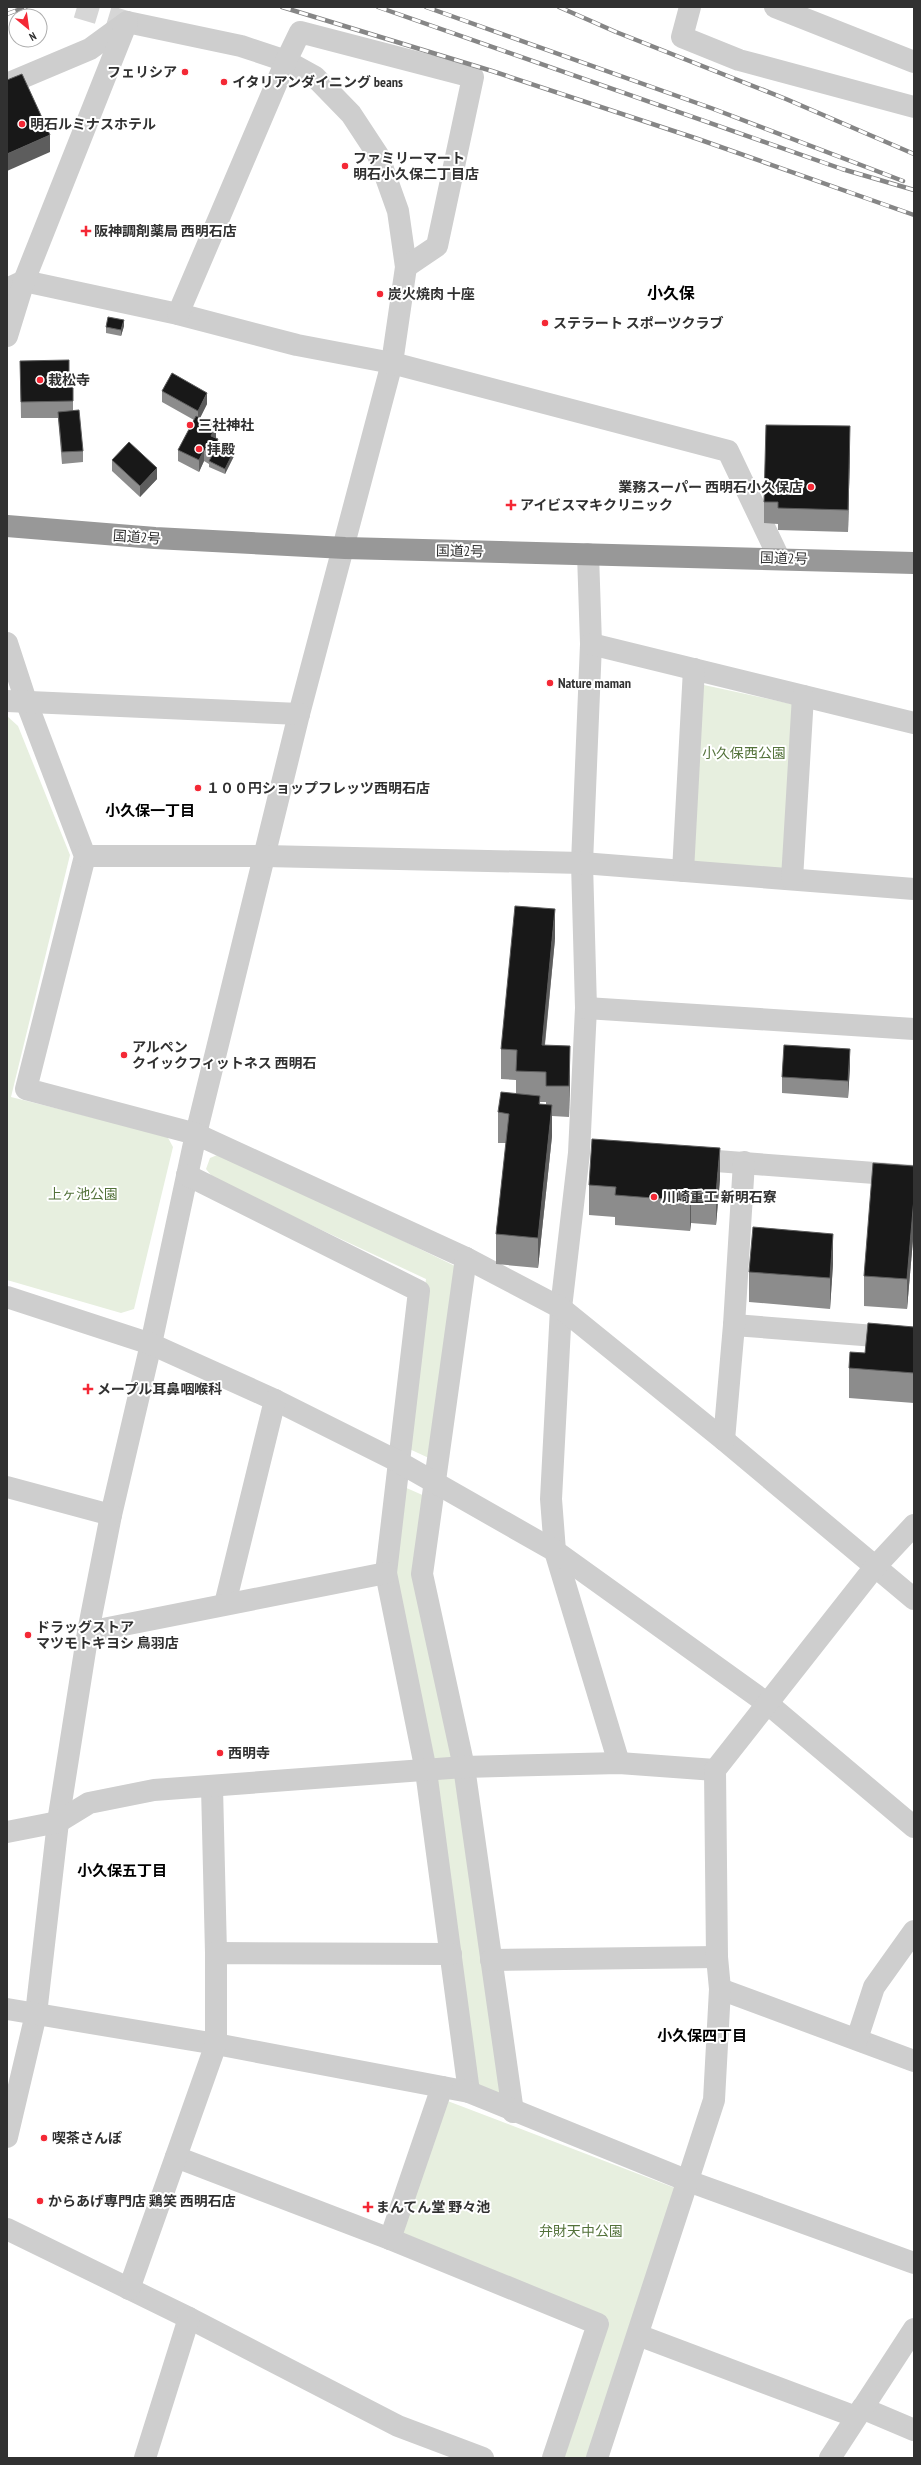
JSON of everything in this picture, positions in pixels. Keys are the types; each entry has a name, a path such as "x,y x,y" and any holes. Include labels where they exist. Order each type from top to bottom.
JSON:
{"highway":[{"name":"国道2号","path":"7,526 155,538 345,548 779,558 914,563"}],"street":[{"path":"690,7 682,37 739,60 914,107"},
{"path":"775,7 914,62"},
{"path":"7,336 15,285 127,22"},
{"path":"7,84 90,49 127,22 241,46 286,61 316,77 350,114 378,155 398,211 406,267 392,363 345,548 299,714 196,1134 151,1344 111,1515 88,1632 58,1822 36,2014 7,2137"},
{"path":"178,314 286,61 300,32 473,77 437,246 406,267"},
{"path":"15,285 178,314 297,345 392,363 728,451 779,558"},
{"path":"588,554 591,644 582,863 586,1008 579,1153 561,1308 551,1499 555,1551 619,1763"},
{"path":"7,643 17,701 86,856 26,1089 196,1134 466,1258 561,1308 724,1440 874,1568 914,1599"},
{"path":"591,644 914,723"},
{"path":"683,871 694,669"},
{"path":"792,879 803,696"},
{"path":"17,701 299,714"},
{"path":"86,856 264,856 582,863 914,888"},
{"path":"586,1008 914,1029"},
{"path":"579,1153 602,1154"},
{"path":"673,1158 744,1162 914,1176"},
{"path":"724,1440 734,1325 744,1162"},
{"path":"187,1175 419,1291 386,1573 426,1771 469,2092"},
{"path":"466,1258 422,1574 464,1767 513,2112"},
{"path":"7,1297 151,1344 275,1400 398,1462 555,1551 768,1704 914,1827"},
{"path":"734,1325 914,1339"},
{"path":"225,1604 275,1400"},
{"path":"7,1487 111,1515"},
{"path":"597,2458 714,2100 720,1989 716,1957 715,1770 874,1568 914,1526"},
{"path":"88,1632 386,1573"},
{"path":"7,1832 58,1822 89,1803 154,1790 212,1787 464,1767 619,1763 715,1770"},
{"path":"129,2289 216,2044 216,1953 212,1787"},
{"path":"857,2039 874,1986 914,1931"},
{"path":"216,1953 451,1954"},
{"path":"491,1960 716,1957"},
{"path":"720,1989 914,2061"},
{"path":"7,2009 216,2044 469,2092 513,2112 688,2181 914,2263"},
{"path":"390,2239 442,2087"},
{"path":"176,2157 390,2239 598,2324 553,2458"},
{"path":"7,2229 189,2318 398,2426 483,2458"},
{"path":"145,2458 189,2318"},
{"path":"830,2458 914,2329"},
{"path":"638,2335 914,2430"}],"green space":[{"name":"小久保西公園","path":"704,685 796,705 782,869 695,862 691,859 698,690"},
{"name":"上ヶ池公園","path":"7,716 18,726 70,855 11,1097 167,1136 173,1147 134,1309 121,1313 7,1280"},
{"path":"222,1153 457,1267 431,1459 405,1447 426,1279 215,1180 206,1169 210,1158"},
{"path":"402,1486 427,1497 418,1575 457,1760 432,1763 392,1577"},
{"path":"460,1773 503,2097 478,2085 435,1775"},
{"name":"弁財天中公園","path":"445,2100 675,2188 588,2458 564,2458 609,2321 399,2236"}],"building":[{"name":"明石ルミナスホテル","path":"22,74 50,135 7,154 7,80"},
{"path":"108,317 124,320 121,330 106,327"},
{"path":"69,360 69,376 73,376 73,401 21,402 20,361"},
{"path":"172,373 207,393 198,411 162,391"},
{"path":"79,410 83,451 62,452 58,412"},
{"path":"196,416 216,426 211,436 218,439 211,453 204,450 199,460 178,450"},
{"path":"766,425 850,426 848,510 778,508 778,502 764,502"},
{"path":"129,442 157,468 140,486 112,460"},
{"path":"219,443 234,451 225,469 209,461"},
{"path":"515,906 555,909 542,1045 570,1046 569,1086 546,1086 546,1072 516,1071 517,1050 501,1049"},
{"path":"784,1045 850,1049 848,1081 782,1077"},
{"path":"501,1092 540,1096 539,1104 552,1105 538,1238 496,1234 509,1114 498,1112"},
{"path":"592,1139 720,1148 716,1194 691,1192 690,1201 615,1195 616,1187 589,1185"},
{"path":"873,1163 914,1166 914,1198 907,1279 864,1276"},
{"path":"753,1227 833,1234 830,1278 749,1272"},
{"path":"868,1323 914,1327 914,1373 849,1368 850,1352 865,1353"}],"tunnel":[{"path":"77,7 127,22"}],"railway":[{"path":"7,14 26,7"},
{"path":"282,7 492,71 698,139 914,215"},
{"path":"378,7 842,169 914,190"},
{"path":"426,7 711,108 903,181"},
{"path":"559,7 616,32 786,99 914,154"}],"place":[{"name":"フェリシア","path":"185,72"},
{"name":"イタリアンダイニング beans","path":"224,82"},
{"name":"明石ルミナスホテル","path":"22,124"},
{"name":"ファミリーマート 明石小久保二丁目店","path":"345,166"},
{"name":"阪神調剤薬局 西明石店","path":"86,231"},
{"name":"炭火焼肉 十座","path":"380,294"},
{"name":"ステラート スポーツクラブ","path":"545,323"},
{"name":"栽松寺","path":"40,380"},
{"name":"三社神社","path":"190,425"},
{"name":"拝殿","path":"199,449"},
{"name":"業務スーパー 西明石小久保店","path":"811,487"},
{"name":"アイビスマキクリニック","path":"511,505"},
{"name":"Nature maman","path":"550,683"},
{"name":"１００円ショップフレッツ西明石店","path":"198,788"},
{"name":"アルペン クイックフィットネス 西明石","path":"124,1055"},
{"name":"川崎重工 新明石寮","path":"654,1197"},
{"name":"メープル耳鼻咽喉科","path":"88,1389"},
{"name":"ドラッグストア マツモトキヨシ 鳥羽店","path":"28,1635"},
{"name":"西明寺","path":"220,1753"},
{"name":"喫茶さんぽ","path":"44,2138"},
{"name":"からあげ専門店 鶏笑 西明石店","path":"40,2201"},
{"name":"まんてん堂 野々池","path":"368,2207"}],"district":[{"name":"小久保","path":"671,293"},
{"name":"小久保一丁目","path":"150,811"},
{"name":"小久保五丁目","path":"122,1871"},
{"name":"小久保四丁目","path":"702,2036"}]}
